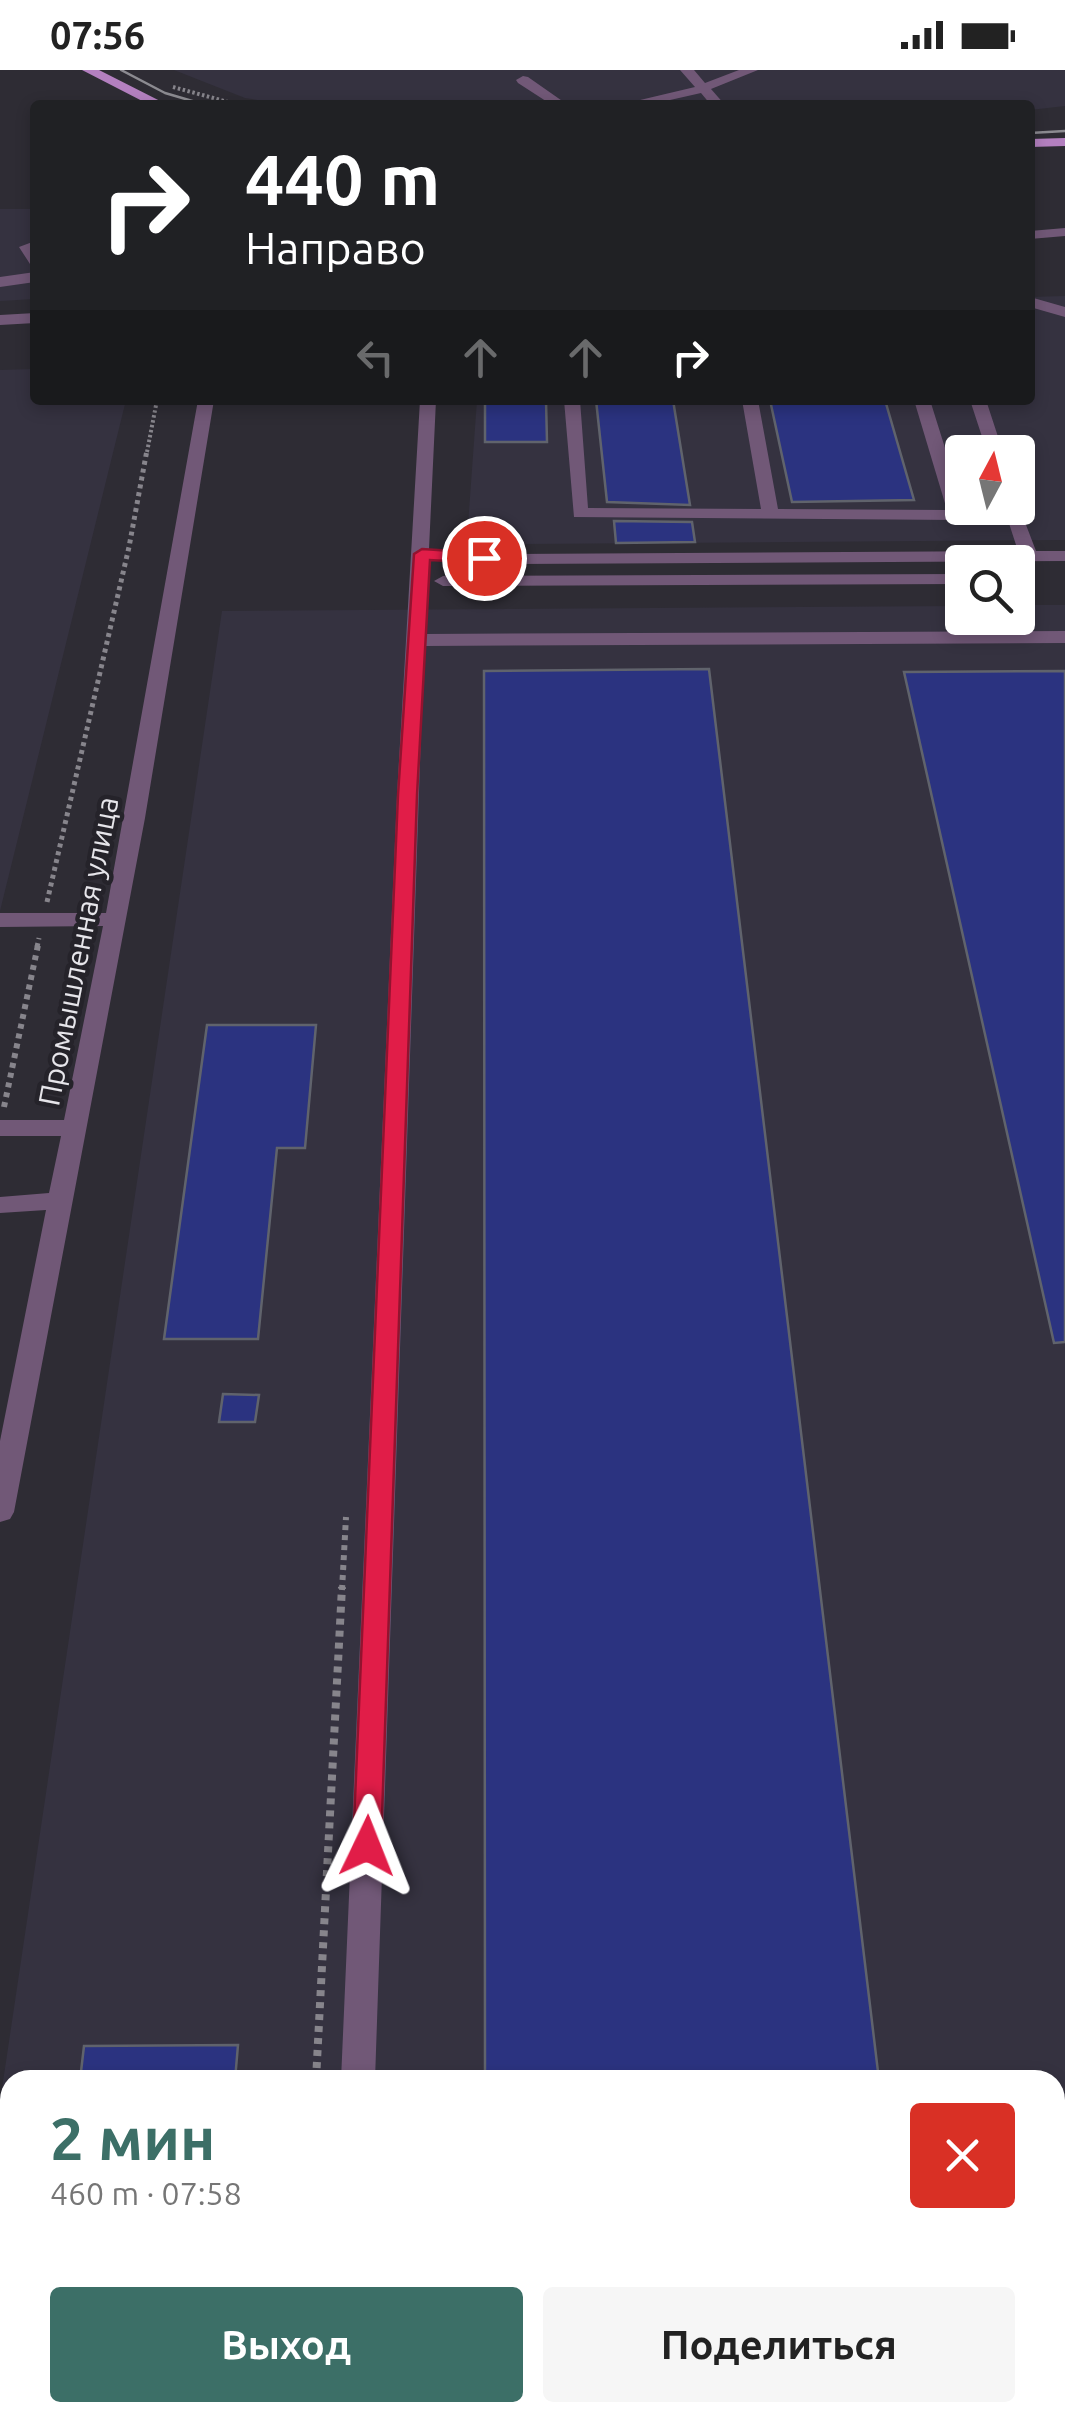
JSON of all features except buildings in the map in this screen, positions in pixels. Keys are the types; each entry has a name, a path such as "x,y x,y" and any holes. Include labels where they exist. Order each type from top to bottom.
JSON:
{"main road":[{"path":"89,70 151,100"},
{"path":"1035,143 1065,142"}],"street":[{"path":"686,70 713,100"},
{"path":"648,100 702,88 752,70"},
{"path":"523,80 553,100"},
{"path":"1035,235 1065,232"},
{"path":"0,282 30,278"},
{"path":"1035,303 1065,312"},
{"path":"0,320 30,318"},
{"name":"Промышленная улица","path":"0,1512 116,920 184,546 205,405"},
{"path":"358,2070 407,795 428,405"},
{"path":"572,405 580,513 956,515 923,405"},
{"path":"751,405 770,512"},
{"path":"980,405 989,435"},
{"path":"422,554 514,559 945,557"},
{"path":"1035,556 1065,556"},
{"path":"790,558 794,580"},
{"path":"443,581 945,579"},
{"path":"418,640 1065,636"},
{"path":"0,920 116,920"},
{"path":"0,1128 75,1128"},
{"path":"0,1205 58,1201"}],"path":[{"path":"0,1128 130,546 156,405"}],"shaded area":[{"path":"174,70 1065,70 1065,106 1035,109 1035,100 245,98"},
{"path":"0,209 30,209 30,299 0,301"},
{"path":"1065,296 1065,540 525,544 467,539 477,405 1035,405 1035,297"},
{"path":"30,369 30,405 125,405 0,911 0,370"},
{"path":"1035,605 1065,605 1065,2070 5,2070 222,611 945,606 945,635 1035,635"}],"tram line":[{"path":"121,70 165,93 189,100"},
{"path":"1035,133 1065,131"}],"route":[{"path":"367,1846 407,795 422,554 484,558"}]}
